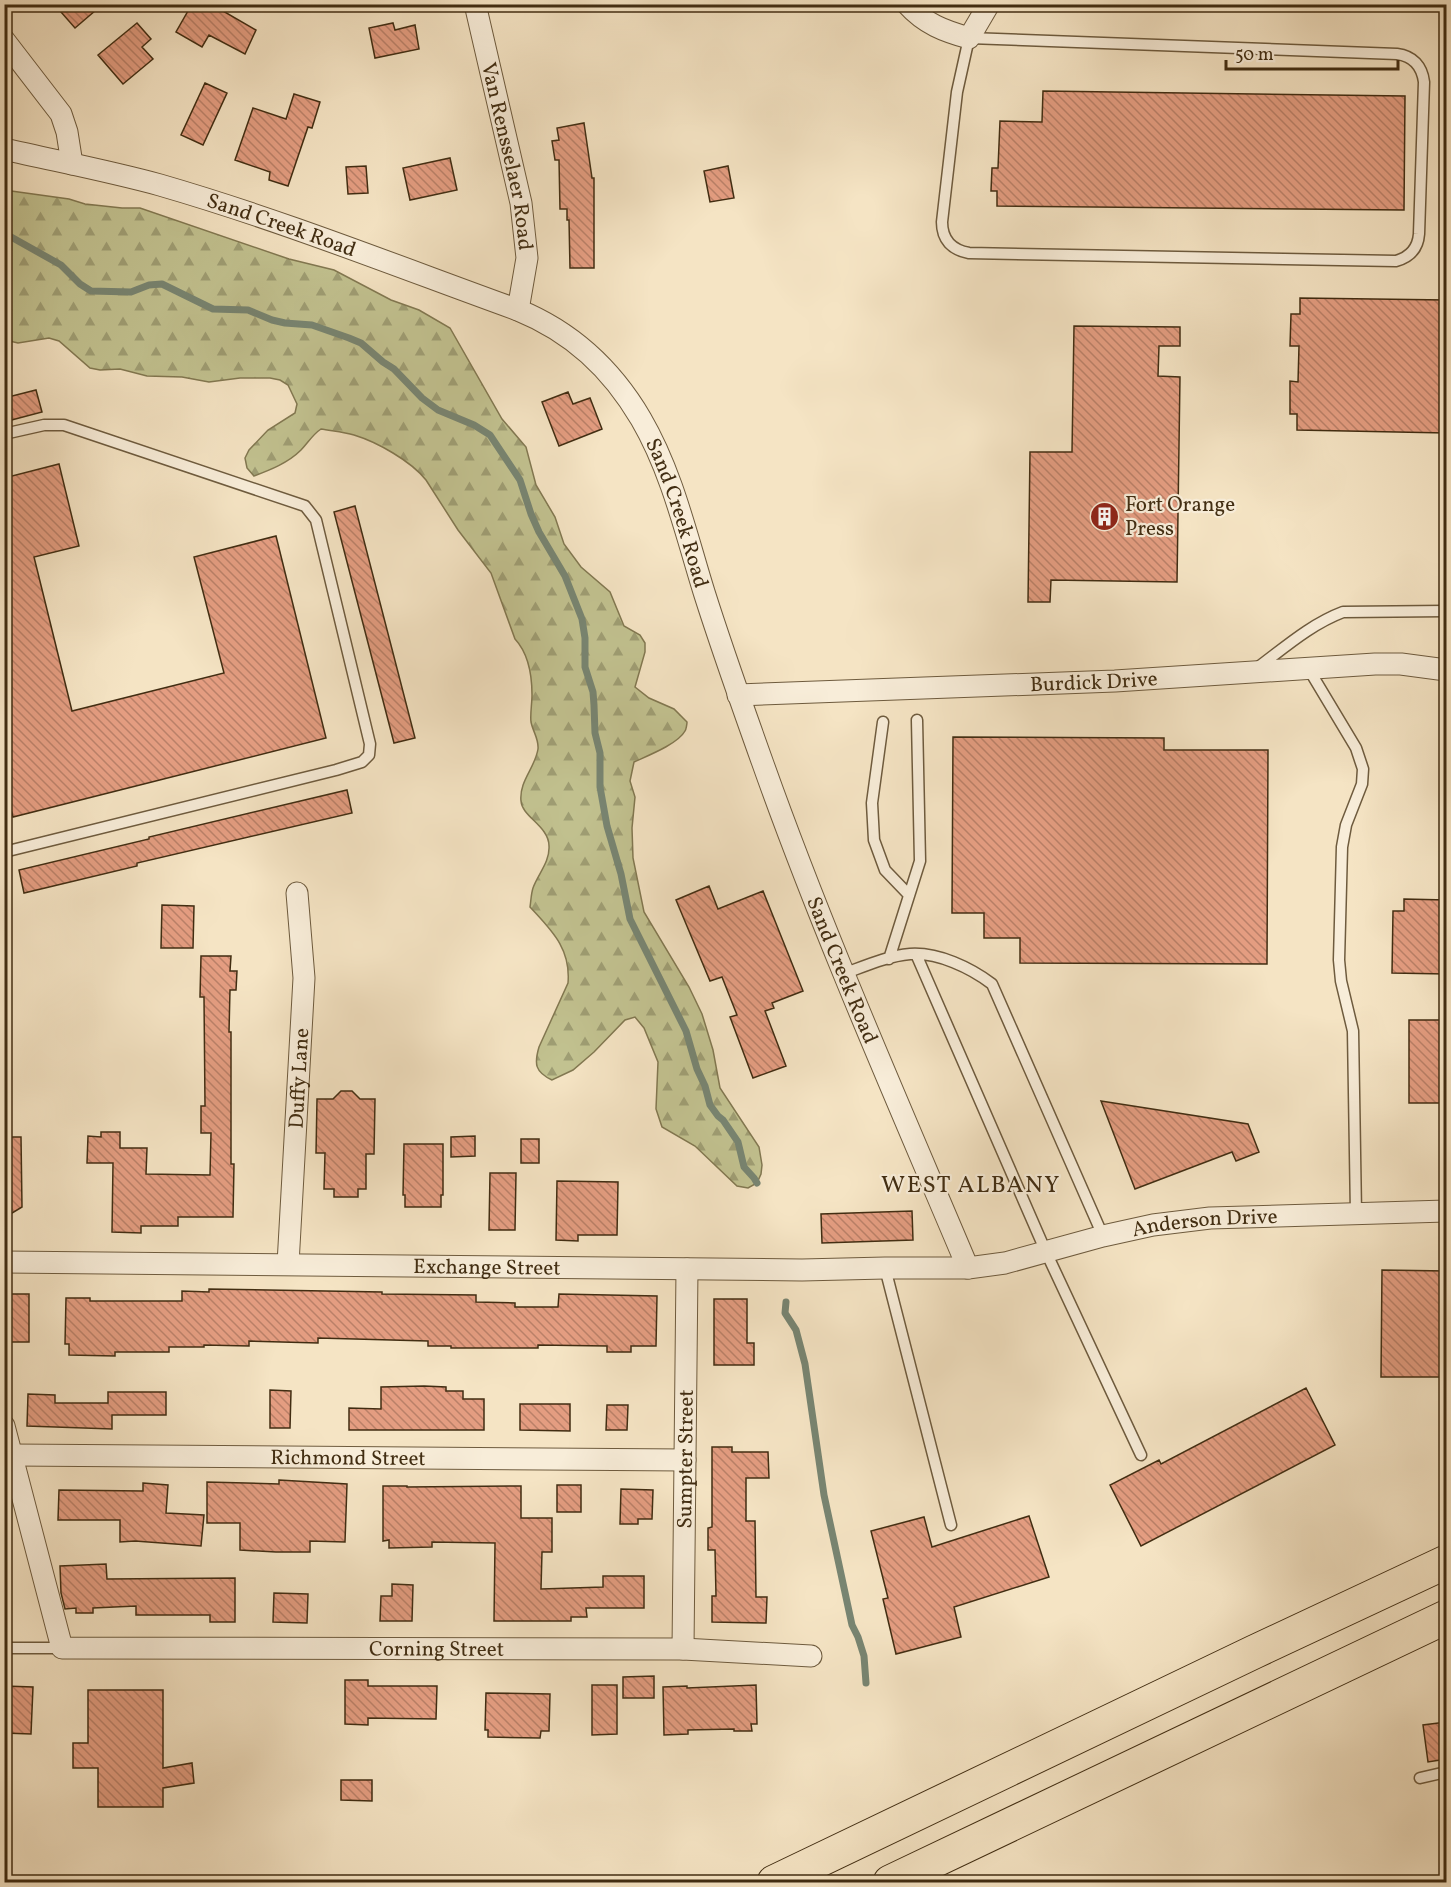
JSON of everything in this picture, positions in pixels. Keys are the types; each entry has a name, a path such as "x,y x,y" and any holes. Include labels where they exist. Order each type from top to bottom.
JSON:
{"highway":[{"path":"774,1882 1446,1562"},
{"path":"890,1882 1446,1617"}],"street":[{"name":"Van Rensselaer Road","path":"475,4 521,203 525,235 525,273 518,310"},
{"path":"906,4 918,16 937,28 969,38 989,4"},
{"path":"4,40 61,114 67,132 72,164"},
{"name":"Sand Creek Road","path":"4,149 188,194 303,232 538,318 560,330 588,352 629,401 650,436 674,493 738,695 789,835 843,974 968,1269"},
{"name":"Burdick Drive","path":"738,695 1115,681 1375,664 1401,664 1446,670"},
{"name":"Duffy Lane","path":"288,1264 304,978 297,893"},
{"name":"Anderson Drive","path":"968,1269 1005,1263 1153,1225 1210,1218 1446,1211"},
{"name":"Exchange Street","path":"4,1262 802,1270 968,1269"},
{"name":"Sumpter Street","path":"683,1649 687,1269"},
{"path":"4,1426 62,1648"},
{"name":"Richmond Street","path":"12,1455 685,1460"},
{"name":"Corning Street","path":"62,1648 683,1649 811,1656"}],"lane":[{"path":"969,38 1407,56 1420,68 1424,82 1418,243 1409,255 1401,260 1391,261 959,251 947,241 942,222 957,92 969,38"},
{"path":"4,434 44,425 64,425 305,506 316,520 370,744 369,755 362,762 336,770 4,852"},
{"path":"1252,672 1315,626 1343,612 1446,610"},
{"path":"1308,668 1356,748 1363,770 1362,784 1346,825 1342,846 1339,948 1340,974 1353,1031 1356,1214"},
{"path":"889,959 920,861 917,720"},
{"path":"883,722 872,803 874,840 885,870 909,895"},
{"path":"843,974 889,959 916,954 955,963 977,972 992,984 1103,1236"},
{"path":"916,954 1046,1252 1141,1455"},
{"path":"885,1268 951,1526"},
{"path":"4,1648 62,1648"},
{"path":"1420,1778 1446,1772"}],"green space":[{"path":"4,190 69,199 85,204 140,208 289,259 334,270 391,300 419,310 450,328 502,419 526,447 536,485 555,517 564,544 581,567 610,592 624,626 640,635 645,643 645,652 635,687 649,698 674,709 687,722 685,730 676,740 634,762 630,781 635,797 632,828 633,858 644,912 689,987 702,1014 713,1050 720,1088 759,1147 762,1165 757,1183 748,1188 737,1186 695,1146 662,1127 656,1109 658,1062 644,1028 635,1017 625,1020 573,1070 552,1080 542,1074 537,1067 539,1047 568,983 568,971 563,950 558,941 530,907 533,888 546,863 549,846 545,833 522,807 521,801 522,787 538,749 531,722 530,673 491,573 458,530 426,480 403,459 373,442 350,434 321,429 290,459 254,476 247,468 245,458 249,450 268,430 295,413 297,404 288,385 280,380 240,378 209,382 182,377 147,376 120,369 100,370 90,368 59,341 49,338 18,343 5,340"}],"building":[{"path":"54,4 103,4 75,28"},
{"path":"192,4 211,4 256,30 245,54 209,35 202,47 176,32"},
{"path":"137,23 151,39 142,47 153,59 123,84 98,55"},
{"path":"393,23 395,30 415,25 419,49 375,58 369,28"},
{"path":"205,83 227,93 203,145 181,135"},
{"path":"1043,91 1405,96 1404,210 997,206 997,191 991,191 992,168 998,168 1000,121 1042,122"},
{"path":"294,94 320,102 312,128 308,127 288,186 269,180 270,172 235,160 253,108 286,119"},
{"path":"584,123 592,178 594,178 594,268 570,268 569,220 567,220 567,209 560,209 559,160 555,160 552,141 559,140 557,128"},
{"path":"450,158 457,190 410,200 403,168"},
{"path":"366,166 368,193 348,194 346,167"},
{"path":"728,166 734,198 710,202 704,171"},
{"path":"1300,298 1446,300 1446,433 1297,430 1297,414 1290,414 1290,381 1298,382 1299,346 1290,346 1291,314 1300,314"},
{"name":"Fort Orange Press","path":"1074,326 1180,327 1180,346 1159,346 1158,376 1180,377 1177,582 1051,580 1050,602 1028,602 1030,452 1072,452"},
{"path":"36,390 42,412 4,422 4,398"},
{"path":"568,392 573,404 590,398 602,429 559,446 542,402"},
{"path":"59,464 79,546 34,557 72,711 224,673 194,557 276,536 326,738 13,817 4,784 4,478"},
{"path":"355,506 415,738 394,743 334,512"},
{"path":"953,737 1164,738 1164,750 1268,750 1267,964 1020,963 1020,938 984,938 984,913 952,913"},
{"path":"347,790 352,813 137,863 137,866 24,893 19,870"},
{"path":"709,886 718,909 763,891 803,991 772,1003 774,1008 765,1011 786,1066 753,1078 730,1017 737,1015 722,977 710,981 676,900"},
{"path":"1404,899 1446,900 1446,974 1392,973 1393,911 1404,911"},
{"path":"162,905 194,906 193,948 161,948"},
{"path":"201,956 231,956 230,971 237,971 236,990 230,990 229,1032 231,1032 231,1164 234,1164 233,1217 178,1217 178,1226 141,1226 141,1233 112,1232 113,1163 87,1163 88,1136 101,1137 101,1132 120,1132 120,1148 147,1148 146,1174 210,1175 211,1133 201,1133 201,1106 205,1106 204,997 200,997"},
{"path":"1409,1020 1446,1020 1446,1103 1409,1103"},
{"path":"341,1091 352,1091 360,1099 375,1099 374,1154 366,1154 366,1189 358,1189 358,1197 334,1197 334,1189 324,1189 325,1153 316,1153 317,1099 333,1099"},
{"path":"1101,1101 1248,1124 1259,1152 1236,1161 1232,1152 1135,1189"},
{"path":"475,1136 475,1156 451,1157 451,1137"},
{"path":"4,1137 21,1137 22,1207 4,1218"},
{"path":"521,1139 539,1139 539,1163 521,1163"},
{"path":"404,1144 443,1144 441,1207 405,1207 405,1195 403,1195"},
{"path":"490,1173 516,1173 515,1230 489,1230"},
{"path":"557,1181 618,1182 617,1235 578,1235 578,1241 556,1240"},
{"path":"912,1211 913,1240 822,1243 821,1214"},
{"path":"1382,1270 1446,1271 1446,1377 1381,1377"},
{"path":"209,1289 476,1295 476,1302 515,1303 515,1307 558,1307 559,1294 657,1296 656,1346 631,1346 631,1352 607,1352 607,1346 538,1345 538,1348 451,1348 451,1346 428,1346 428,1341 318,1338 318,1343 249,1341 249,1346 169,1347 169,1352 115,1352 115,1356 69,1355 69,1344 65,1344 66,1298 90,1298 90,1301 182,1301 182,1291 209,1292"},
{"path":"4,1294 29,1294 29,1342 4,1342"},
{"path":"714,1299 747,1299 747,1343 754,1343 754,1365 714,1365"},
{"path":"381,1387 446,1387 446,1391 463,1391 463,1399 484,1399 484,1430 349,1430 349,1408 381,1409"},
{"path":"1306,1388 1335,1445 1141,1546 1110,1485 1159,1460 1161,1464"},
{"path":"270,1390 291,1391 290,1428 270,1428"},
{"path":"108,1392 166,1392 166,1415 112,1415 112,1429 27,1426 28,1394 55,1395 55,1403 108,1403"},
{"path":"520,1404 570,1404 570,1431 520,1430"},
{"path":"607,1405 628,1405 627,1430 606,1430"},
{"path":"712,1447 732,1447 732,1452 768,1452 769,1478 746,1478 746,1521 755,1521 756,1597 767,1597 766,1623 712,1622 712,1596 716,1596 715,1550 708,1550 708,1528 712,1527"},
{"path":"279,1480 347,1484 345,1542 310,1541 310,1552 240,1550 240,1523 207,1523 207,1482 279,1484"},
{"path":"143,1483 168,1485 166,1513 204,1515 201,1546 120,1542 120,1520 58,1520 59,1490 143,1491"},
{"path":"557,1485 581,1485 581,1512 557,1512"},
{"path":"383,1486 521,1486 521,1518 552,1518 552,1552 542,1552 541,1589 603,1587 603,1576 644,1576 644,1608 586,1608 587,1617 571,1617 571,1621 494,1621 495,1543 432,1542 432,1547 389,1548 389,1540 383,1541"},
{"path":"621,1489 653,1490 652,1519 638,1519 638,1524 620,1524"},
{"path":"1029,1516 1049,1577 954,1607 961,1637 896,1654 883,1599 888,1598 871,1531 924,1517 932,1547"},
{"path":"106,1564 107,1579 235,1578 235,1622 210,1622 210,1615 136,1615 136,1606 93,1608 93,1613 76,1613 76,1608 65,1609 61,1593 60,1566"},
{"path":"392,1584 413,1585 412,1621 380,1621 381,1596 392,1596"},
{"path":"274,1593 308,1594 307,1623 273,1622"},
{"path":"654,1676 654,1698 623,1698 623,1677"},
{"path":"345,1680 368,1680 368,1686 437,1686 436,1719 368,1718 368,1725 345,1724"},
{"path":"592,1685 617,1685 617,1734 592,1735"},
{"path":"756,1685 757,1724 751,1724 752,1731 688,1730 688,1734 664,1735 663,1687"},
{"path":"4,1686 33,1687 31,1734 4,1733"},
{"path":"88,1690 163,1690 163,1768 192,1763 194,1783 163,1788 163,1807 98,1807 98,1768 73,1768 73,1743 88,1743"},
{"path":"486,1693 550,1694 549,1731 541,1731 540,1738 488,1737 488,1730 485,1730"},
{"path":"1446,1722 1446,1759 1428,1762 1423,1725"},
{"path":"341,1780 372,1780 372,1801 341,1800"}],"waterway":[{"path":"4,233 61,265 80,284 91,291 131,292 149,285 162,284 213,309 248,310 272,320 312,325 349,338 361,343 394,369 422,398 438,410 474,425 490,435 520,480 539,532 565,576 582,619 585,638 585,667 593,692 595,733 600,753 600,787 607,826 621,874 630,919 686,1031 710,1105 738,1142 744,1167 757,1183"},
{"path":"786,1302 785,1313 796,1330 805,1364 824,1495 852,1625 864,1656 866,1683"}],"place":[{"name":"Fort Orange Press","path":"1104,516"}],"district":[{"name":"WEST ALBANY","path":"971,1184"}]}
